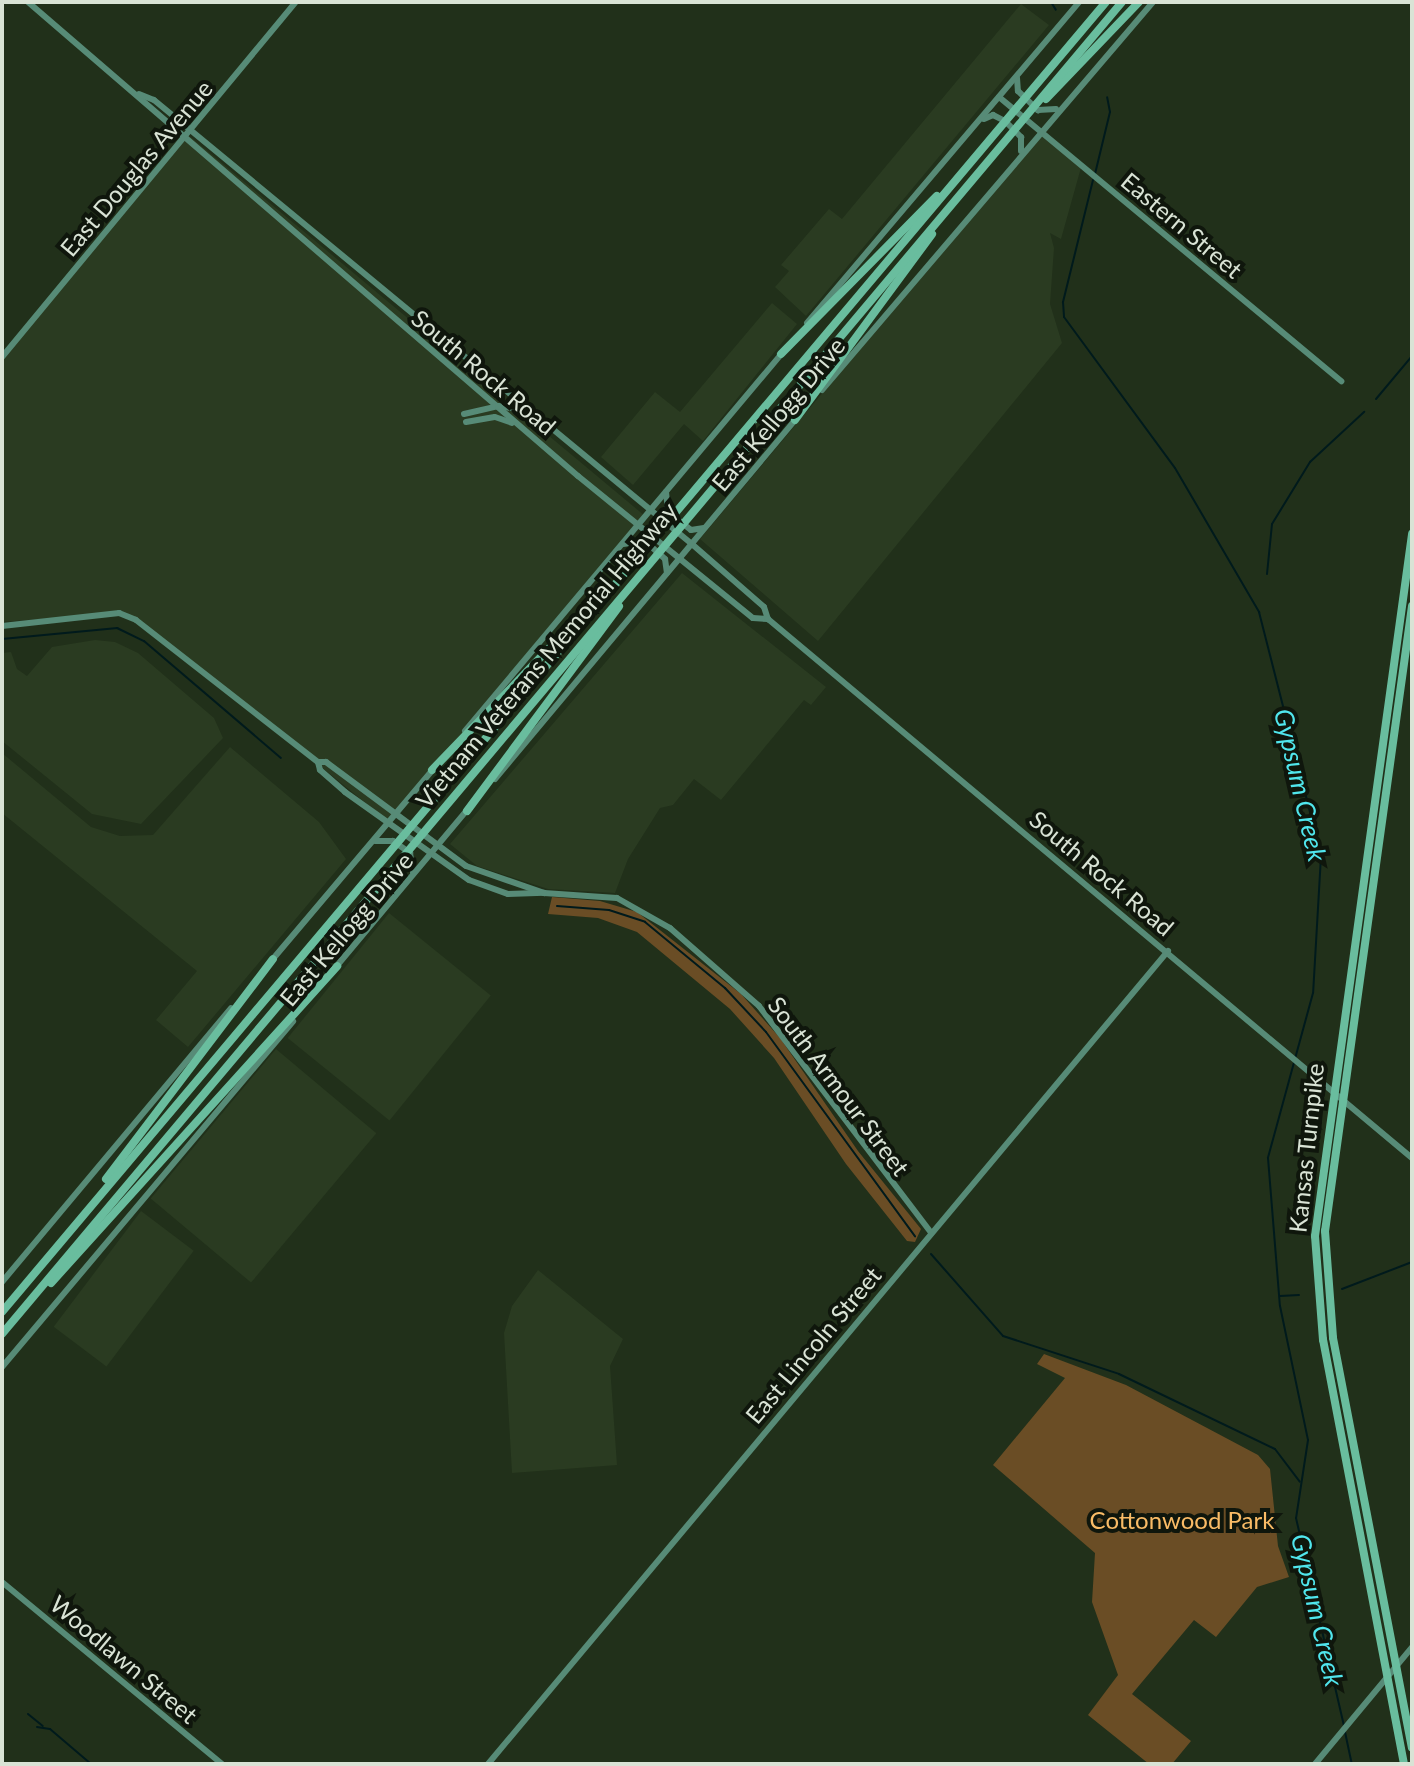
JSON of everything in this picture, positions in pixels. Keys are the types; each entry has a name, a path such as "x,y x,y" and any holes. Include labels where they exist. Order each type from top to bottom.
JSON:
{"highway":[{"path":"1045,76 1099,2"},
{"name":"Vietnam Veterans Memorial Highway","path":"2,1312 1106,2"},
{"name":"Vietnam Veterans Memorial Highway","path":"2,1336 1122,2"},
{"path":"1044,98 1139,2"},
{"path":"781,354 982,150"},
{"path":"795,420 975,176"},
{"name":"Kansas Turnpike","path":"1404,1764 1317,1291 1317,1214 1412,534"},
{"path":"432,770 644,550"},
{"path":"467,811 653,559"},
{"name":"Kansas Turnpike","path":"1412,606 1339,1111 1325,1231 1328,1298 1412,1747"},
{"path":"29,1280 273,959"},
{"path":"2,1336 337,966"}],"main road":[{"path":"28,2 139,94"},
{"name":"East Douglas Avenue","path":"2,357 296,2"},
{"name":"East Kellogg Drive","path":"2,1282 621,545 642,527 650,510 1079,2"},
{"name":"East Kellogg Drive","path":"2,1367 1019,154 1153,2"},
{"path":"1019,75 1018,91 1038,110 1059,108"},
{"name":"South Rock Road","path":"139,94 154,100 693,545 764,607 768,619 1412,1158"},
{"name":"South Rock Road","path":"139,94 184,140 680,560 753,618 768,619"},
{"name":"Eastern Street","path":"999,97 1341,381"},
{"path":"979,122 993,115 1005,121 1021,137 1019,154"},
{"path":"473,385 480,400 474,411 465,418 495,417 522,427"},
{"path":"474,411 498,406 527,411"},
{"path":"666,492 665,508 691,530 707,527"},
{"path":"621,545 635,539 645,541 665,559 666,576"},
{"path":"2,626 119,613 136,620 318,762"},
{"name":"South Armour Street","path":"544,893 488,877 438,845 326,762 318,762 320,770 431,854 494,890 544,893 595,894 634,906 671,929 729,979 781,1032 879,1171 931,1233"},
{"path":"371,843 386,839 410,853 412,877"},
{"name":"East Lincoln Street","path":"488,1764 1168,951"},
{"name":"Woodlawn Street","path":"2,1582 222,1764"},
{"path":"1315,1764 1412,1647"}],"shaded area":[{"path":"1021,4 1049,25 806,316 775,287 789,271 781,265 829,209 842,219"},
{"path":"1042,131 1082,164 1061,239 1050,233 1054,248 1050,304 1062,343 818,641 700,539"},
{"path":"187,134 645,516 389,822 159,635 119,613 2,622 2,357"},
{"path":"772,303 797,324 703,441 684,424 633,485 601,457 655,392 680,412"},
{"path":"682,573 826,687 811,705 804,700 721,800 694,779 673,805 660,808 628,859 615,893 548,889 477,866 450,844"},
{"path":"95,640 115,642 138,653 214,718 223,738 141,824 92,814 2,741 2,653 11,652 17,669 27,676 52,647"},
{"path":"230,747 319,822 346,859 188,1047 156,1020 197,971 2,813 2,753 91,827 120,836 153,835"},
{"path":"389,913 491,995 389,1121 288,1038"},
{"path":"276,1049 376,1133 251,1283 151,1198"},
{"path":"141,1211 194,1251 106,1367 54,1327"},
{"path":"538,1270 623,1339 610,1366 617,1465 512,1473 504,1333 512,1306"}],"green space":[{"path":"552,897 600,901 637,912 741,994 780,1038 858,1151 921,1229 915,1242 907,1241 846,1164 774,1058 730,1009 637,932 598,918 548,914"},
{"name":"Cottonwood Park","path":"1044,1354 1126,1385 1258,1455 1270,1469 1278,1546 1289,1577 1257,1587 1216,1637 1194,1620 1132,1694 1191,1741 1172,1764 1149,1764 1088,1715 1118,1675 1092,1602 1095,1553 993,1465 1065,1378 1037,1364"}],"waterway":[{"name":"Gypsum Creek","path":"1051,2 1056,10"},
{"name":"Gypsum Creek","path":"1095,174 1110,112 1107,97"},
{"name":"Gypsum Creek","path":"1093,180 1063,302 1064,317 1175,468 1259,612 1321,856 1313,993 1268,1158 1280,1306 1308,1440 1296,1518 1344,1726"},
{"path":"1376,399 1412,356"},
{"path":"1267,574 1272,524 1310,462 1364,412"},
{"path":"2,639 117,628 144,641 281,758"},
{"path":"557,906 609,910 645,922 725,988 766,1032 915,1236"},
{"path":"931,1254 1003,1336 1119,1374 1275,1449 1300,1482"},
{"path":"1342,1289 1412,1262"},
{"path":"1280,1296 1299,1295"},
{"path":"28,1714 43,1726"},
{"path":"37,1727 50,1729 91,1764"},
{"name":"Gypsum Creek","path":"1345,1732 1352,1764"}]}
